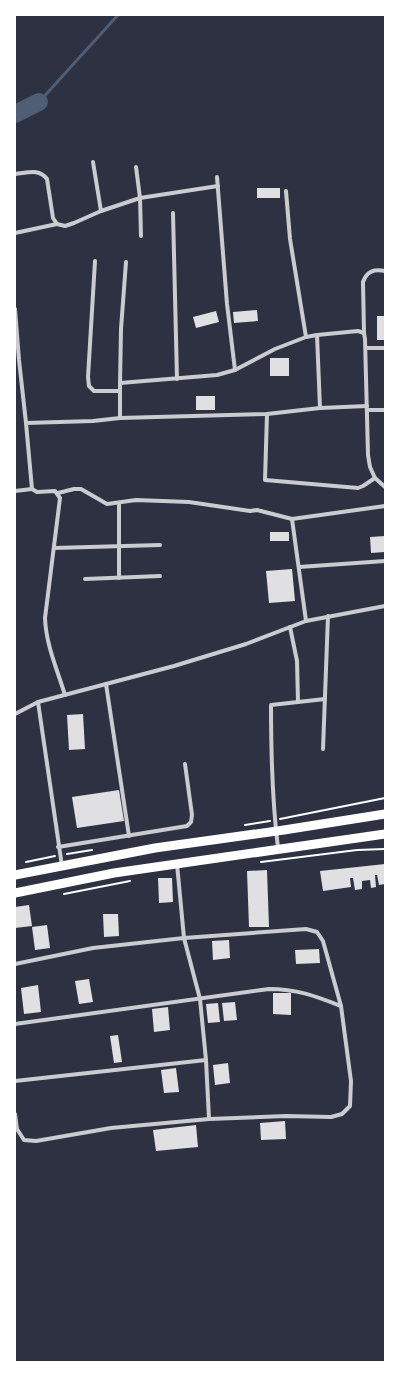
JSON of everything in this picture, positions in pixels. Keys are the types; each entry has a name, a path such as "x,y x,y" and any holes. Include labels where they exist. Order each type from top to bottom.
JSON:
{"main road":[{"path":"15,876 155,848 385,814"},
{"path":"15,893 114,873 278,848 385,834"},
{"path":"62,866 64,883"}],"street":[{"path":"93,162 102,211"},
{"path":"136,167 140,198 141,236"},
{"path":"15,174 38,172 47,178 53,218 57,224"},
{"path":"217,177 227,304 235,370"},
{"path":"15,232 57,224 65,226 140,198 218,186"},
{"path":"286,190 290,240 306,337"},
{"path":"173,213 177,379"},
{"path":"95,261 88,377 89,386 94,391 120,391"},
{"path":"120,418 121,329 126,262"},
{"path":"385,271 372,271 365,275 363,282 368,454 370,467 375,478 385,487"},
{"path":"15,309 17,365 26,423 32,489"},
{"path":"120,383 217,375 235,370 275,349 306,337 351,331 364,333"},
{"path":"317,335 320,408"},
{"path":"366,348 385,348"},
{"path":"26,423 93,421 120,418 267,414 320,408 367,408 385,410"},
{"path":"267,414 265,480 358,488 375,478"},
{"path":"15,492 32,489 37,492 51,491 58,493 81,489 107,504 136,500 189,502 250,511 257,510 292,519 385,506"},
{"path":"58,493 60,502 45,618 48,646 65,695"},
{"path":"119,503 119,578"},
{"path":"292,519 306,621"},
{"path":"54,548 160,545"},
{"path":"299,567 385,561"},
{"path":"85,579 160,576"},
{"path":"15,714 38,702 174,666 246,644 306,621 385,606"},
{"path":"323,749 328,616"},
{"path":"290,627 297,662 298,702"},
{"path":"106,684 129,836"},
{"path":"278,848 272,784 271,705 325,699"},
{"path":"38,702 58,847 62,866"},
{"path":"58,847 187,826 191,822 192,815 184,764"},
{"path":"177,863 184,938 200,999 206,1060 209,1119"},
{"path":"15,964 93,948 184,938 306,929 317,932 323,941 341,1006 351,1081 350,1106 342,1114 331,1117 286,1116 209,1119 111,1128 36,1141 24,1140 17,1129 15,1114"},
{"path":"15,1024 269,989 287,989 306,993 341,1006"},
{"path":"15,1081 206,1060"}],"path":[{"path":"255,863 357,850 385,849"},
{"path":"58,895 134,880"}],"building":[{"path":"257,188 280,188 280,198 257,198"},
{"path":"257,310 258,321 234,323 233,312"},
{"path":"216,311 219,322 196,328 193,317"},
{"path":"377,316 385,316 385,340 377,340"},
{"path":"270,358 289,358 289,376 270,376"},
{"path":"196,396 215,396 215,410 196,410"},
{"path":"270,532 289,532 289,541 270,541"},
{"path":"385,536 385,552 371,553 370,537"},
{"path":"292,569 295,601 269,603 266,571"},
{"path":"83,714 85,749 69,750 67,715"},
{"path":"119,790 124,821 77,828 72,797"},
{"path":"385,864 385,884 379,885 377,875 375,875 376,887 371,888 370,880 362,881 362,889 355,890 353,878 350,878 351,887 323,891 320,871"},
{"path":"267,870 269,927 249,927 247,871"},
{"path":"158,878 172,878 173,902 159,903"},
{"path":"29,905 32,926 15,928 15,907"},
{"path":"103,914 118,914 119,936 104,937"},
{"path":"47,925 50,948 35,950 32,927"},
{"path":"229,940 230,958 213,960 212,941"},
{"path":"319,949 320,963 296,964 295,950"},
{"path":"89,979 93,1002 79,1004 75,981"},
{"path":"38,985 41,1012 24,1014 21,988"},
{"path":"273,993 291,993 291,1015 273,1014"},
{"path":"235,1002 237,1020 224,1021 222,1003"},
{"path":"218,1003 220,1022 208,1023 206,1004"},
{"path":"168,1007 170,1030 154,1032 152,1009"},
{"path":"118,1035 122,1062 114,1063 110,1036"},
{"path":"228,1063 230,1083 215,1085 213,1065"},
{"path":"176,1068 179,1092 164,1093 161,1070"},
{"path":"285,1121 286,1139 261,1140 260,1123"},
{"path":"196,1125 198,1147 156,1151 153,1130"}],"waterway":[{"path":"39,102 118,15"},
{"path":"15,114 39,102"}]}
